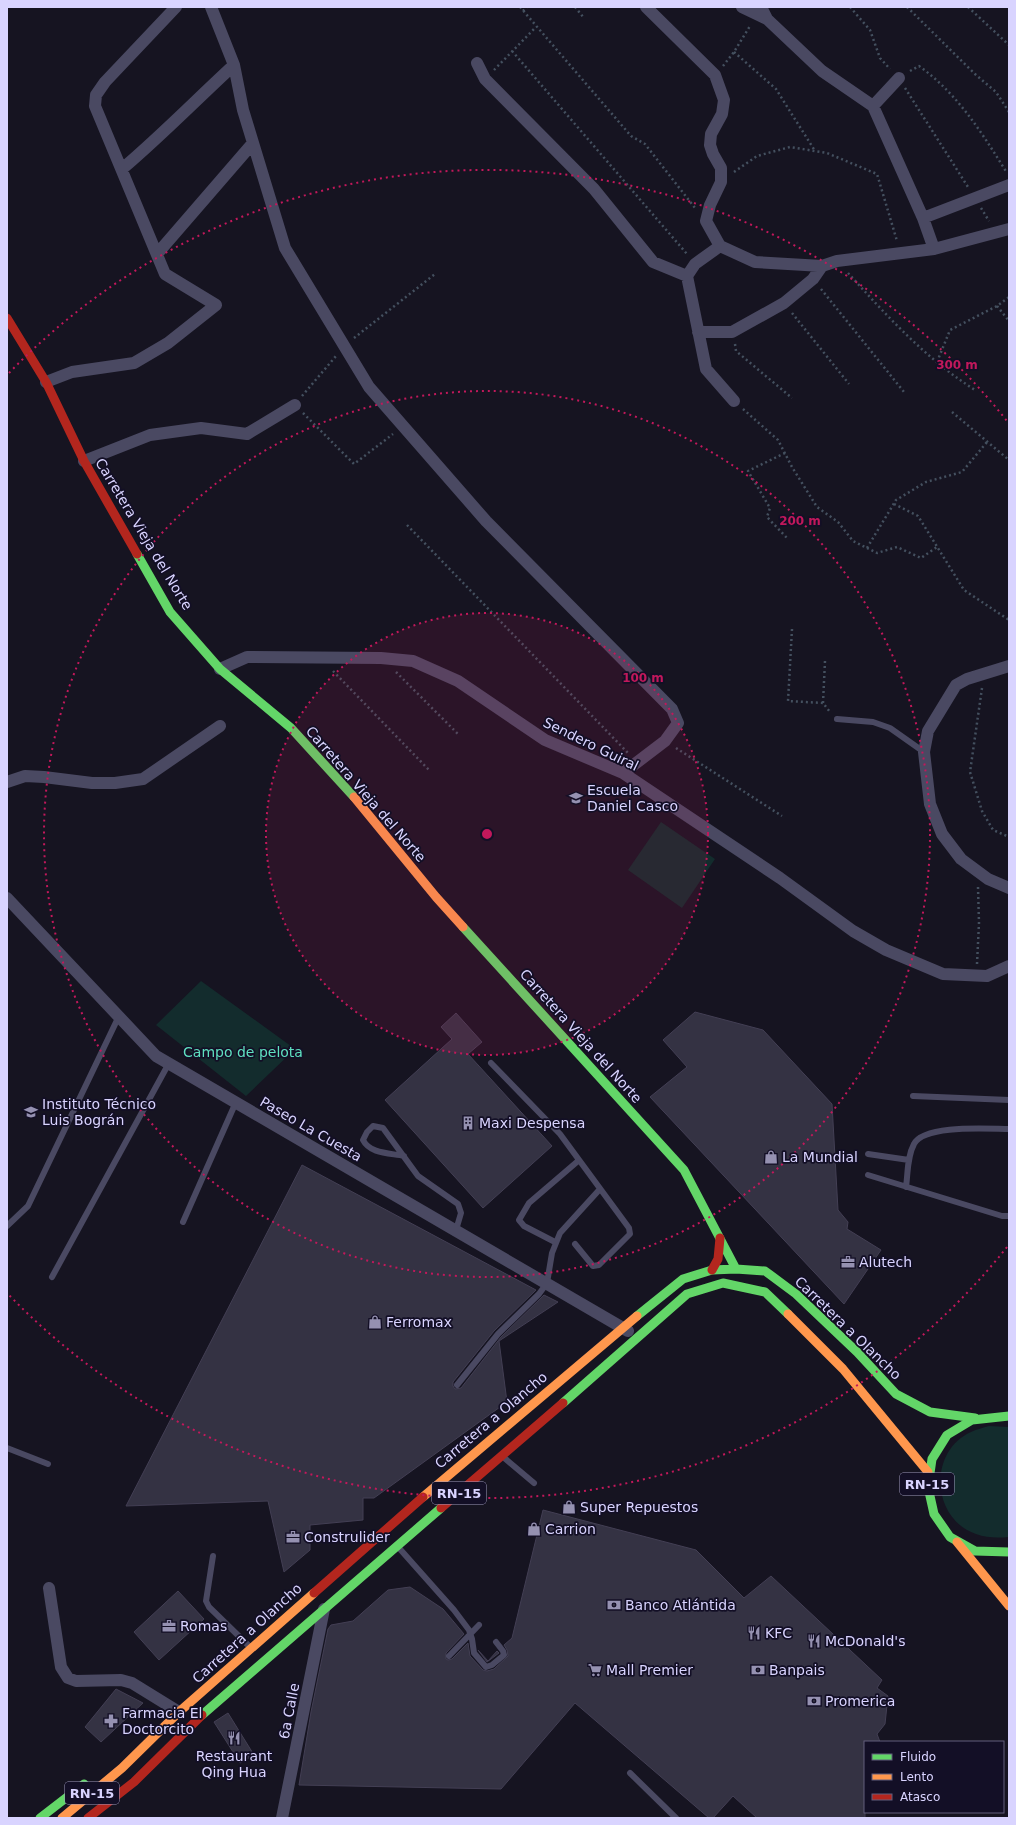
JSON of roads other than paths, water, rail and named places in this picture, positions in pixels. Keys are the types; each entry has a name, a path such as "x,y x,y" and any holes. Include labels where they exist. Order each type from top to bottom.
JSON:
{"main road":[{"name":"Carretera Vieja del Norte","path":"7,318 46,382 84,461 170,612 220,669 296,734 356,799 436,897 684,1170 736,1269"},
{"path":"712,1270 718,1259 720,1238"},
{"name":"Carretera a Olancho","path":"62,1818 122,1768 179,1712 391,1524 623,1327 683,1279 712,1270 736,1269 765,1271 796,1294 857,1352 896,1394 930,1412 975,1418"},
{"name":"RN-15","path":"88,1818 134,1782 191,1725 324,1609 398,1547 500,1455 638,1338 687,1294 723,1283 765,1292 843,1369 928,1472"},
{"name":"RN-15","path":"1009,1416 993,1414 975,1418 958,1426 944,1438 933,1454 928,1472 927,1491 934,1514 942,1528 957,1542 976,1550 997,1553 1009,1552"},
{"path":"957,1542 1009,1606"},
{"path":"40,1818 85,1783 122,1768"},
{"path":"102,1818 134,1782"}],"street":[{"path":"46,382 72,372 134,363 168,343 216,305 165,274 95,106 96,95 105,82 176,7"},
{"path":"211,7 234,65 243,110 285,248 369,387 486,521 672,709 678,723 665,741 623,773"},
{"path":"646,7 715,75 724,100 724,108 719,122 711,134 710,145 721,168 721,182 710,205 706,221 720,246 754,262 822,266 837,261 901,254 934,248 1009,229"},
{"path":"742,7 762,14 822,71 873,106 923,218 934,248"},
{"path":"477,63 485,79 594,189 653,262 687,276"},
{"path":"122,169 145,150 177,117 234,65"},
{"path":"873,106 899,78"},
{"path":"157,254 253,143"},
{"path":"923,218 1009,185"},
{"path":"720,246 696,264 687,276 706,369 734,401"},
{"path":"698,332 732,332 784,303 813,279 822,266"},
{"path":"84,461 150,434 201,428 247,434 295,405"},
{"name":"Sendero Guiral","path":"220,669 247,656 381,658 413,661 458,681 544,740 623,773 774,874 853,931 886,950 943,974 987,976 1009,966"},
{"path":"1009,666 984,673 956,685 928,731 924,752 930,804 942,834 961,859 988,879 1009,888"},
{"path":"7,782 25,776 92,783 116,783 143,779 220,726"},
{"name":"Paseo La Cuesta","path":"7,898 156,1056 623,1327 638,1338"},
{"path":"49,1588 61,1667 68,1678 76,1681 121,1680 132,1683 179,1712"},
{"name":"6a Calle","path":"282,1818 324,1609"}],"lane":[{"path":"837,719 873,722 890,728 924,752"},
{"path":"7,1226 28,1206 119,1016"},
{"path":"52,1277 110,1168 169,1063"},
{"path":"491,1063 560,1134 578,1161 629,1228 630,1234 599,1265 593,1266 575,1244"},
{"path":"913,1096 1009,1100"},
{"path":"183,1222 236,1102"},
{"path":"404,1156 377,1151 366,1145 364,1140 367,1132 373,1126 383,1128 404,1156 418,1176 458,1204 461,1213 456,1230"},
{"path":"906,1187 909,1160 914,1143 920,1138 947,1129 1009,1129"},
{"path":"868,1154 909,1160"},
{"path":"555,1242 524,1226 519,1220 529,1203 578,1161"},
{"path":"868,1175 1002,1216 1009,1216"},
{"path":"457,1385 498,1334 539,1294 547,1283 555,1242 560,1233 600,1189"},
{"path":"7,1448 48,1464"},
{"path":"500,1455 534,1483"},
{"path":"398,1547 454,1610 470,1634 474,1653 486,1667 492,1665 504,1655 496,1642"},
{"path":"213,1556 206,1602 209,1607 250,1648"},
{"path":"449,1656 479,1626"},
{"path":"630,1773 676,1818"}],"place":[{"name":"Escuela Daniel Casco","path":"576,798"},
{"name":"Instituto Técnico Luis Bográn","path":"31,1112"},
{"name":"Maxi Despensa","path":"468,1123"},
{"name":"La Mundial","path":"771,1157"},
{"name":"Alutech","path":"848,1262"},
{"name":"Ferromax","path":"375,1322"},
{"name":"Super Repuestos","path":"569,1507"},
{"name":"Carrion","path":"534,1529"},
{"name":"Construlider","path":"293,1537"},
{"name":"Banco Atlántida","path":"614,1605"},
{"name":"Romas","path":"169,1626"},
{"name":"KFC","path":"754,1633"},
{"name":"McDonald's","path":"814,1641"},
{"name":"Mall Premier","path":"595,1670"},
{"name":"Banpais","path":"758,1670"},
{"name":"Promerica","path":"814,1701"},
{"name":"Farmacia El Doctorcito","path":"111,1721"},
{"name":"Restaurant Qing Hua","path":"234,1738"}],"park label":[{"name":"Campo de pelota","path":"243,1052"}]}
